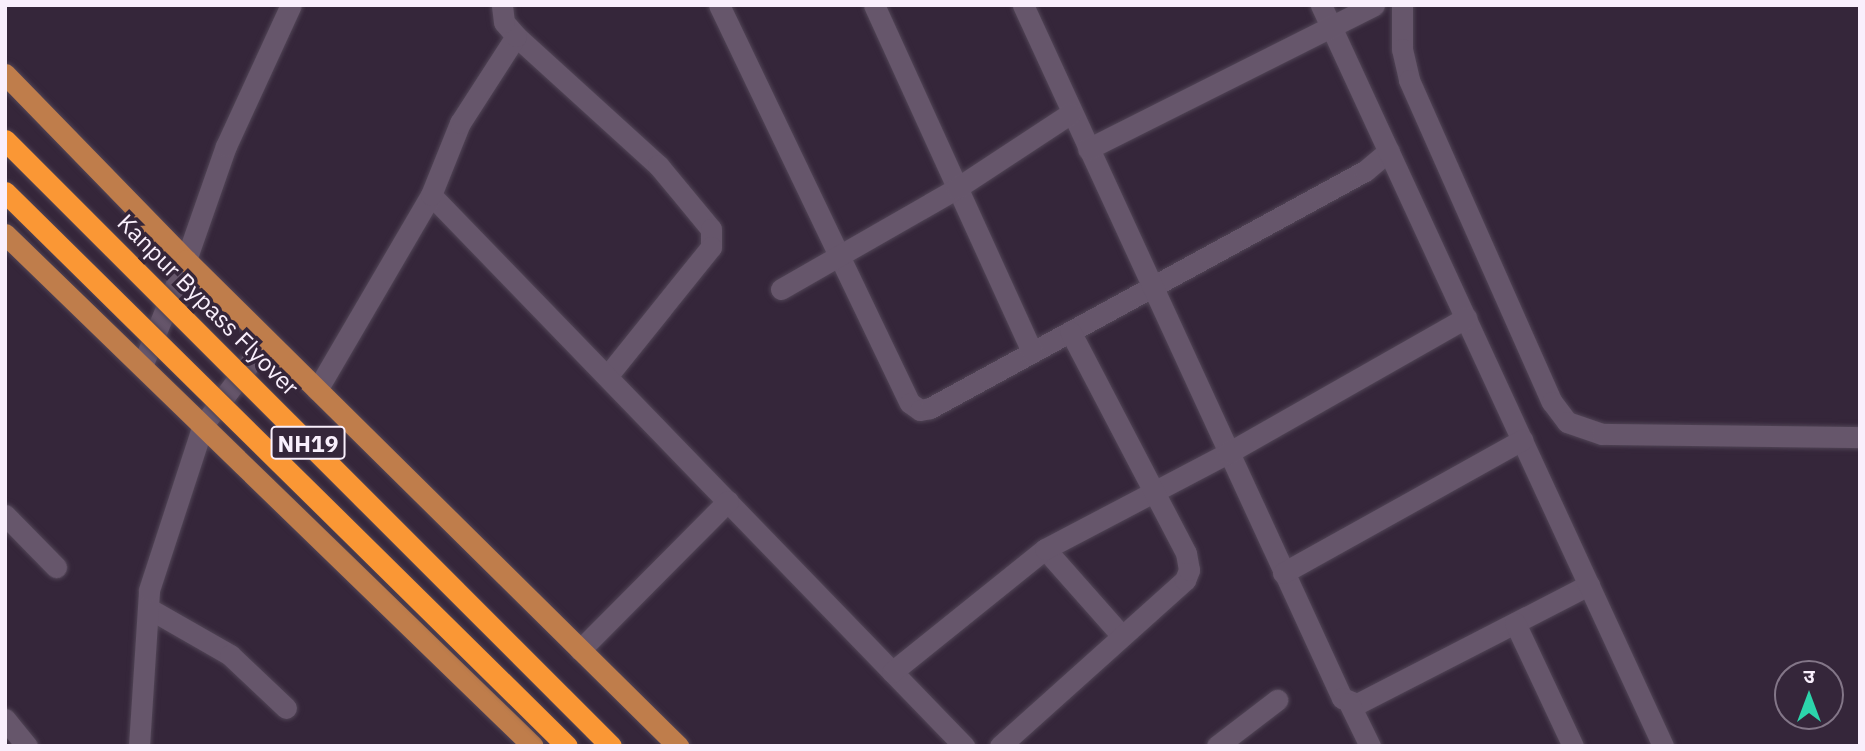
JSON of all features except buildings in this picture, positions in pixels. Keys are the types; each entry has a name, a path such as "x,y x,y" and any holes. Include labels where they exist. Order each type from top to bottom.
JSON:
{"highway":[{"name":"Kanpur Bypass Flyover","path":"5,140 611,746"},
{"name":"NH19","path":"5,192 567,746"}],"main road":[{"path":"5,74 186,260 678,746"},
{"path":"5,234 533,746"}],"street":[{"path":"142,366 186,260 226,146 292,5"},
{"path":"502,5 504,22 516,36 658,165 711,229 711,247 608,375"},
{"path":"719,5 910,403 920,410 1365,171 1389,152"},
{"path":"874,5 1032,352"},
{"path":"1023,5 1150,287 1342,698 1357,704 1589,585"},
{"path":"1321,5 1663,746"},
{"path":"1088,149 1374,5"},
{"path":"1402,5 1402,49 1409,80 1552,401 1567,422 1602,434 1860,437"},
{"path":"317,390 431,195 460,123 516,36"},
{"path":"781,289 957,188 1071,113"},
{"path":"431,195 964,746"},
{"path":"892,671 1045,549 1228,453 1465,318"},
{"path":"1000,746 1185,580 1189,570 1186,553 1070,331"},
{"path":"139,746 149,590 203,425 267,340"},
{"path":"1283,573 1522,440"},
{"path":"580,650 728,501"},
{"path":"5,515 56,567"},
{"path":"1045,549 1122,636"},
{"path":"148,608 230,655 286,708"},
{"path":"1515,623 1573,746"},
{"path":"1217,746 1277,700"},
{"path":"1349,703 1370,746"},
{"path":"5,719 27,746"}]}
